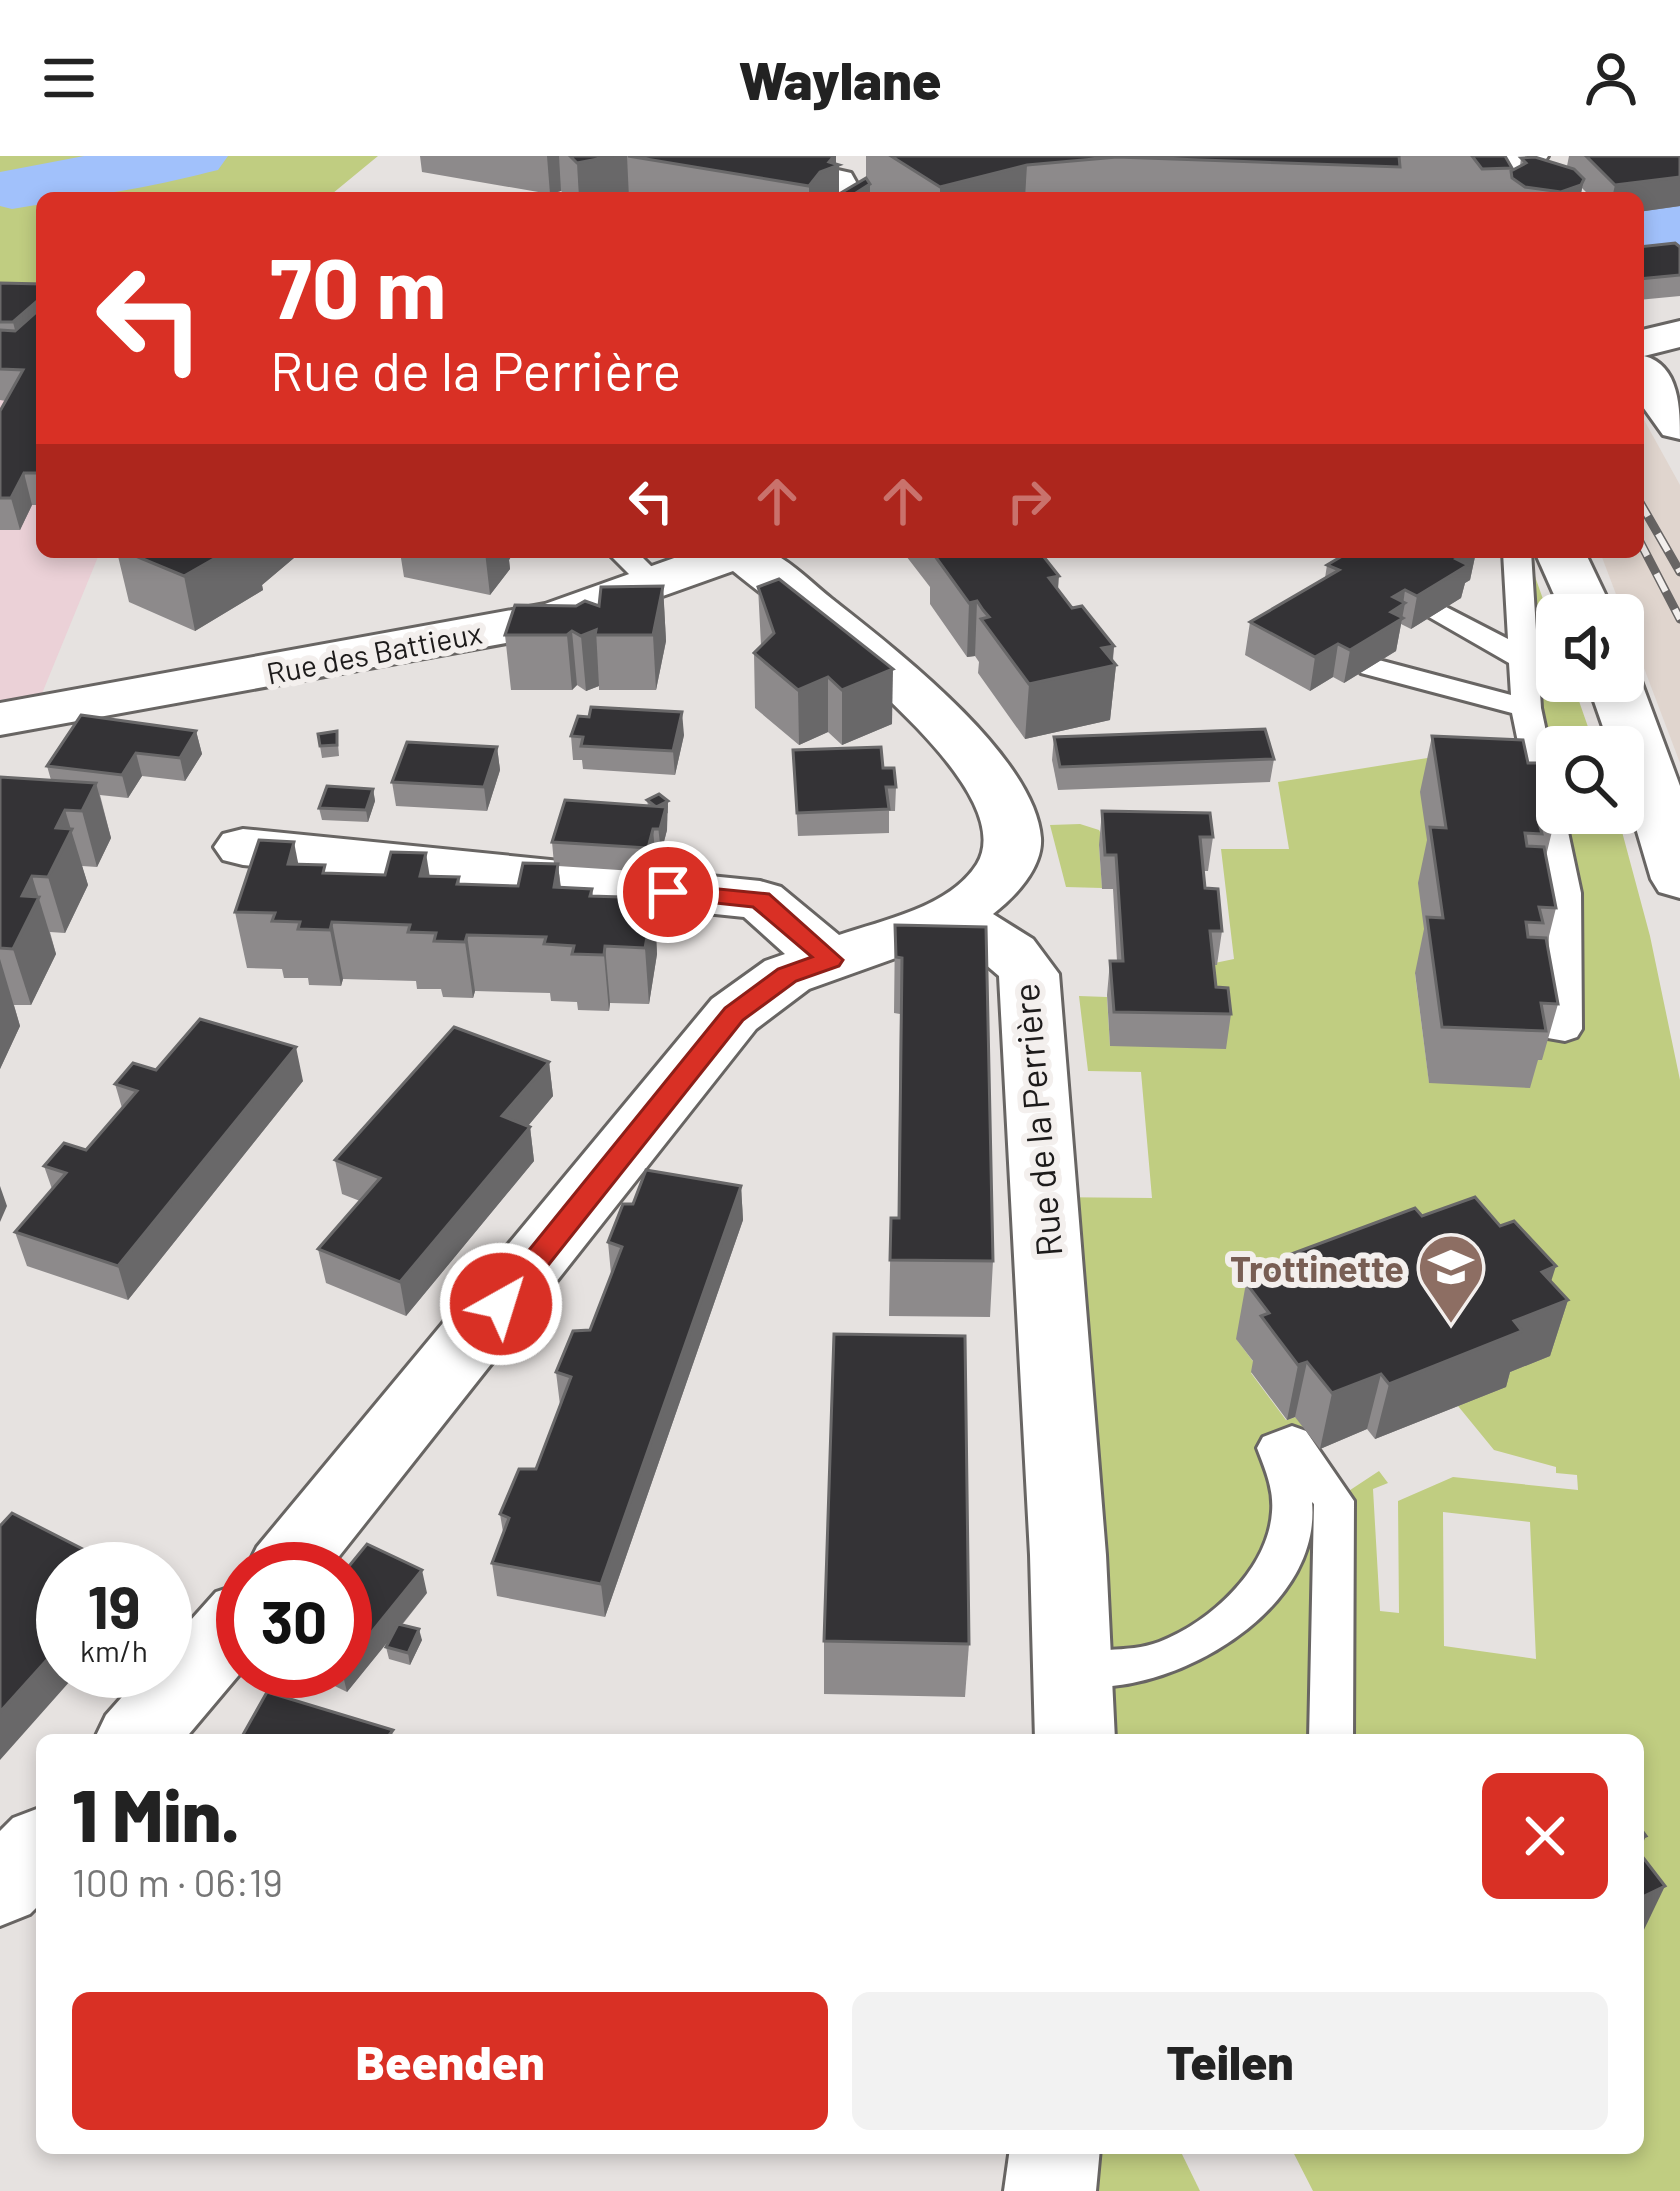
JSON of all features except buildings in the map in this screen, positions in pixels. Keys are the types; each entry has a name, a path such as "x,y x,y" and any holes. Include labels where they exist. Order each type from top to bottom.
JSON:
{"street":[{"path":"1312,156 1336,166 1394,168 1528,156"},
{"path":"1644,343 1680,334"},
{"path":"1644,376 1680,425"},
{"name":"Rue des Battieux","path":"0,719 556,617 638,568 701,558"},
{"path":"306,1542 734,1014 787,975 944,919 976,900 999,874 1012,844 1010,817 988,775 944,722 746,558"},
{"path":"1563,558 1579,594"},
{"path":"1622,702 1658,800 1680,879"},
{"path":"243,847 760,899 830,960"},
{"name":"Rue de la Perrière","path":"944,919 975,927 1012,948 1029,974 1075,1734"},
{"path":"139,1734 216,1646"},
{"path":"0,1887 36,1851"},
{"path":"1050,2191 1054,2154"}],"lane":[{"path":"746,156 843,178 851,192"},
{"path":"1517,558 1526,708 1545,847 1565,893 1551,934 1565,1029 1537,1026"},
{"path":"1436,613 1523,658"},
{"path":"1371,667 1526,708"},
{"path":"1072,1671 1154,1662 1176,1654 1243,1608 1269,1577 1287,1542 1297,1504 1290,1470 1277,1448 1292,1442 1334,1501 1330,1734"}],"shaded area":[{"path":"0,327 36,330 36,558 98,558 41,696 0,704"},
{"path":"1644,420 1680,485 1680,763 1644,668 1644,594 1616,594 1602,558 1644,558"}],"green space":[{"path":"0,156 378,156 334,192 36,192 36,330 0,327"},
{"path":"1531,565 1541,594 1536,594 1536,702 1579,702 1588,726 1536,726 1536,834 1623,834 1680,1080 1680,2191 1313,2191 1294,2154 1644,2154 1644,1734 1075,1734 1043,1197 1152,1198 1141,1072 1088,1071 1079,996 1107,997 1110,1046 1205,965 1234,959 1221,849 1289,849 1278,782 1446,755 1433,884 1431,974 1415,974 1429,1082 1541,963 1526,815","holes":["1237,1340 1458,1406 1494,1450 1556,1467 1556,1473 1577,1475 1578,1490 1453,1477 1398,1501 1399,1613 1380,1611 1373,1489 1388,1483 1379,1471 1335,1500 1293,1442 1310,1435 1296,1417 1286,1420 1251,1373 1258,1368","1443,1512 1530,1522 1536,1659 1444,1646"]},
{"path":"1080,824 1099,830 1107,845 1099,845 1102,888 1066,887 1050,825"},
{"path":"1054,2154 1182,2154 1200,2191 1050,2191"}],"waterway":[{"path":"12,189 195,156"},
{"path":"1644,228 1680,227"}],"railway":[{"path":"1644,509 1680,572"},
{"path":"1644,550 1680,619"}],"place":[{"name":"Trottinette","path":"1451,1326"}],"route":[{"path":"501,1304 734,1014 787,975 830,960 760,899 668,892"}]}
